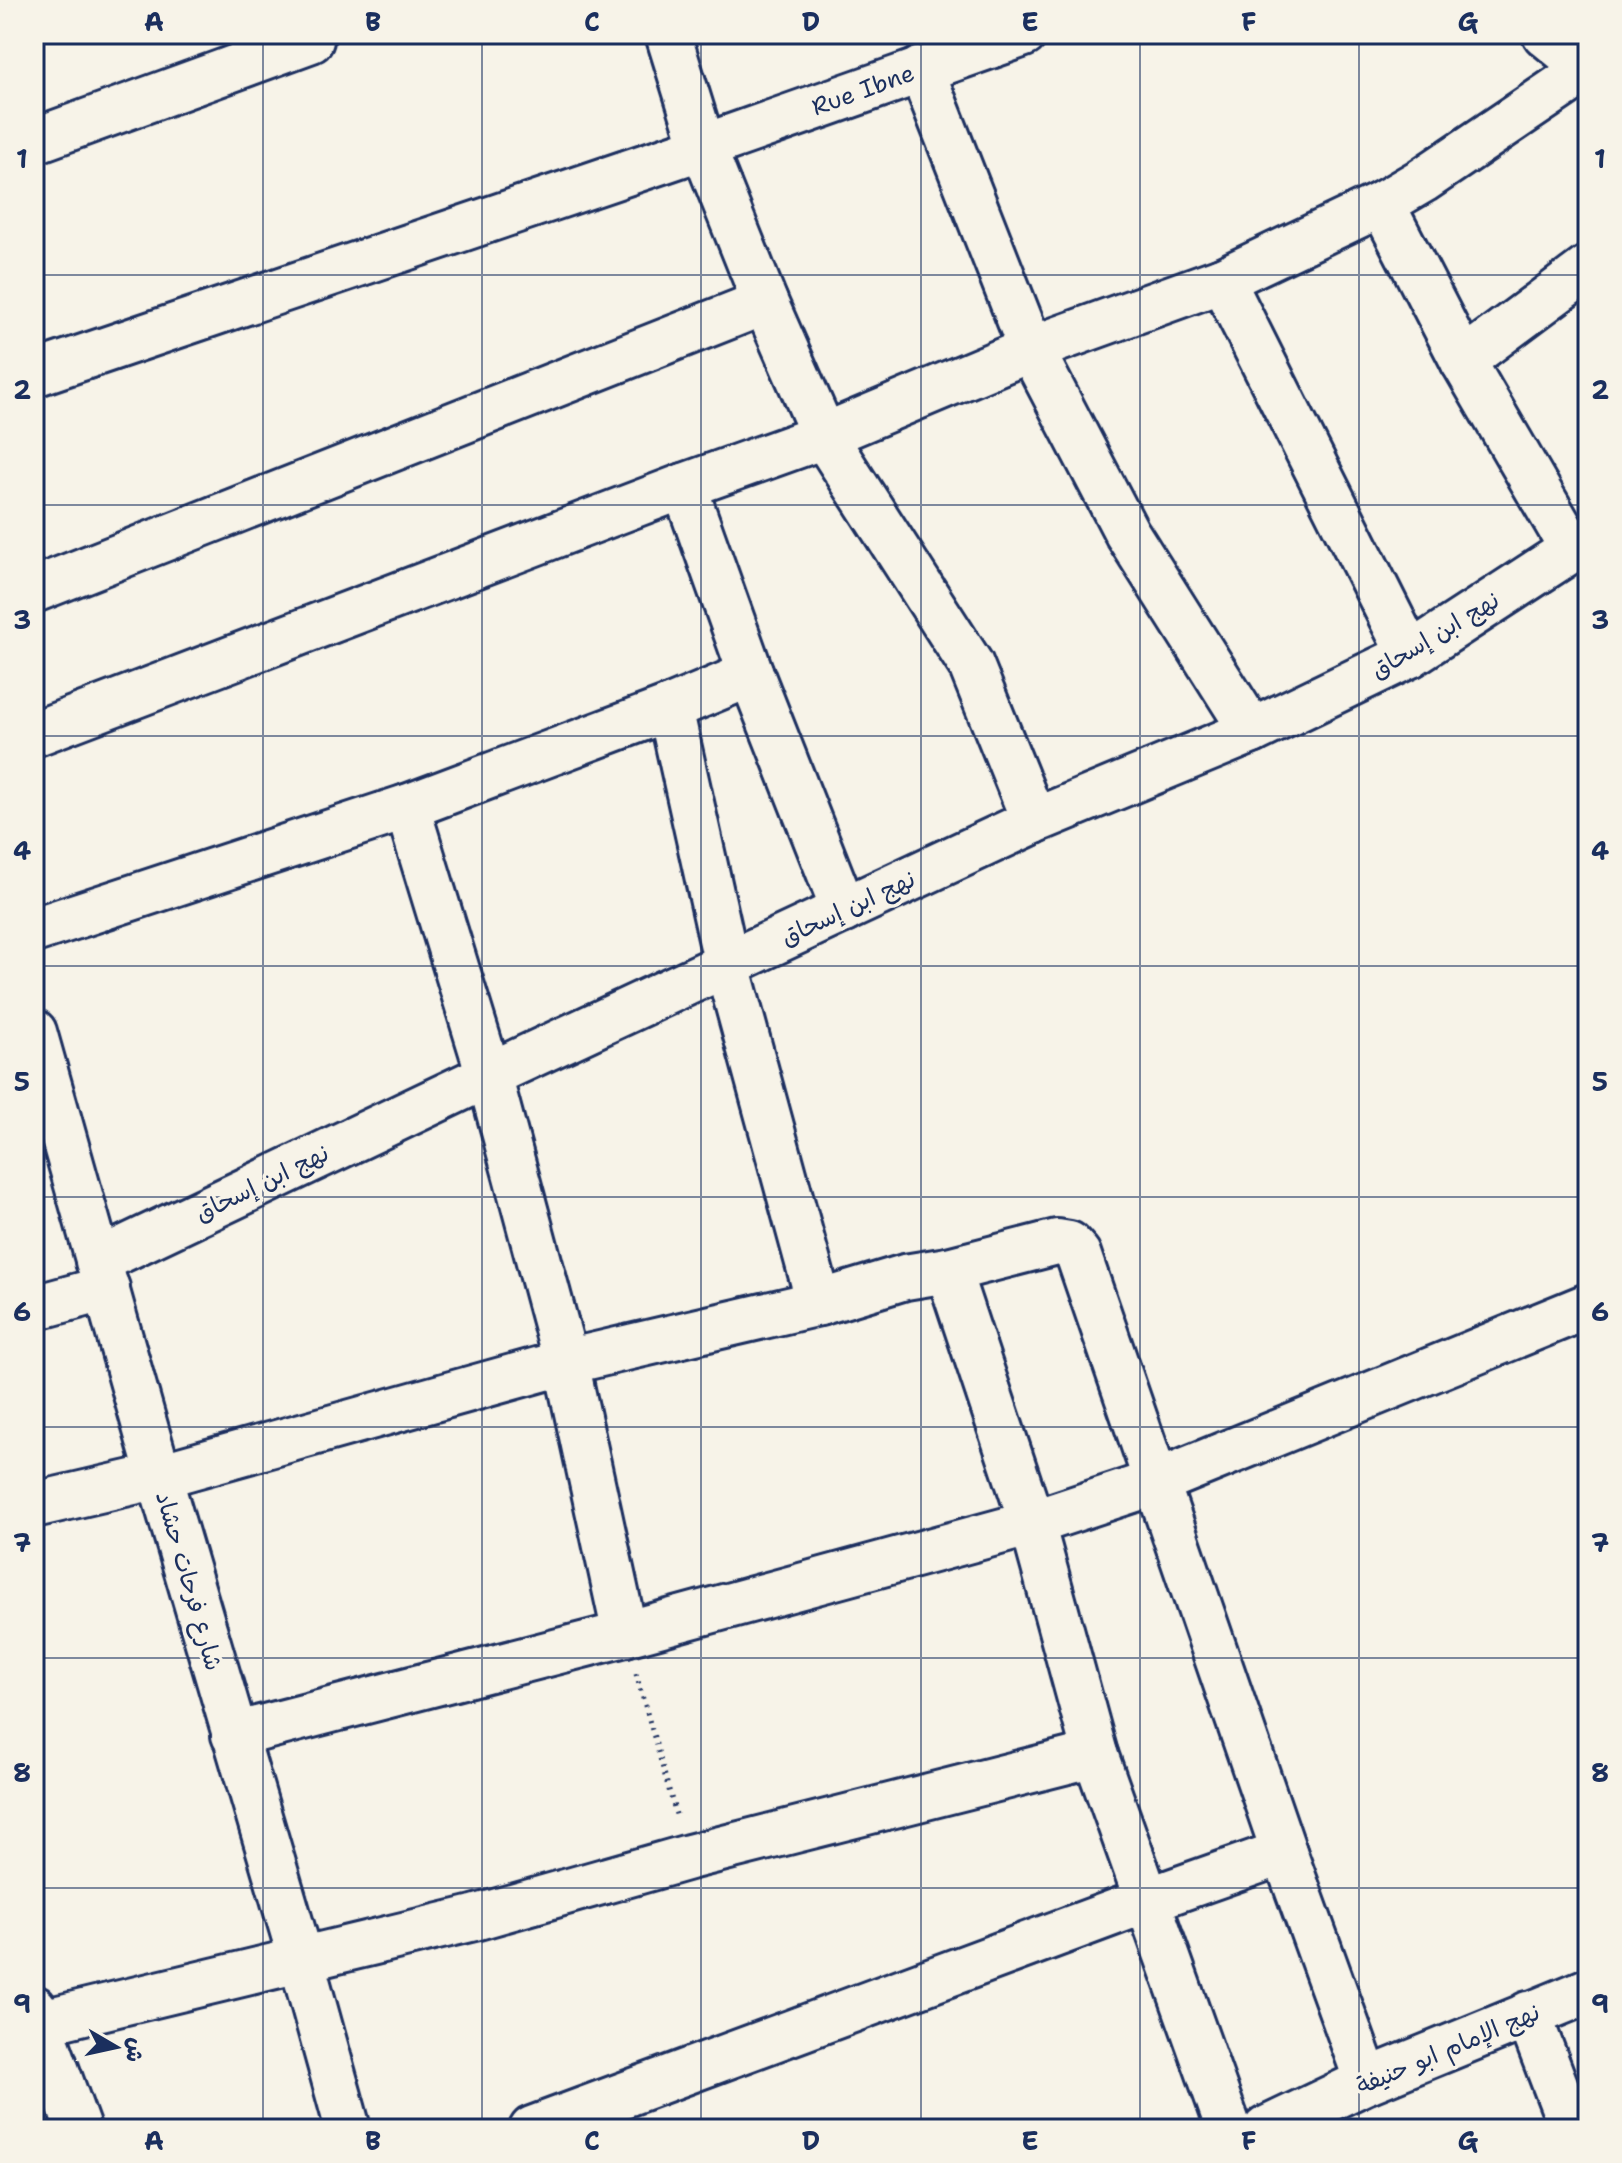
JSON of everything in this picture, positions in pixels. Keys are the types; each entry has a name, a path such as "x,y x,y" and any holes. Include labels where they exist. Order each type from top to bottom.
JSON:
{"street":[{"path":"668,34 703,147 765,302 824,436 971,665 1034,821"},
{"name":"Rue Ibne","path":"34,374 703,147 1024,34"},
{"path":"34,734 684,486 824,436 1031,349 1222,280 1382,204 1588,69 1549,35"},
{"path":"34,141 311,40"},
{"path":"921,69 1031,349 1127,533 1252,731"},
{"path":"1382,204 1463,361 1580,544"},
{"path":"1463,361 1588,268"},
{"path":"1222,280 1410,655"},
{"path":"34,590 765,302"},
{"path":"684,486 751,674 844,910"},
{"name":"نهج ابن إسحاق","path":"34,1308 489,1075 1034,821 1252,731 1410,655 1580,544"},
{"path":"34,930 407,807 670,708 751,674"},
{"path":"670,708 727,965 819,1303"},
{"path":"407,807 489,1075 566,1362 625,1634"},
{"name":"شارع فرحات حشاد","path":"34,1032 348,2129"},
{"path":"34,1505 159,1476 566,1362 819,1303 905,1277 948,1270 1057,1242 1069,1244 1078,1254 1159,1481 1284,1852 1354,2102"},
{"path":"948,1270 1032,1523 1095,1754 1229,2129"},
{"path":"234,1735 625,1634 1032,1523 1159,1481 1588,1306"},
{"path":"78,2129 36,2018 474,1918 689,1857 1095,1754"},
{"path":"532,2129 1284,1852"},
{"name":"نهج الإمام ابو حنيفة","path":"1266,2129 1354,2102 1528,2014 1588,1991"},
{"path":"1528,2014 1572,2129"}],"path":[{"path":"625,1634 689,1857"}]}
